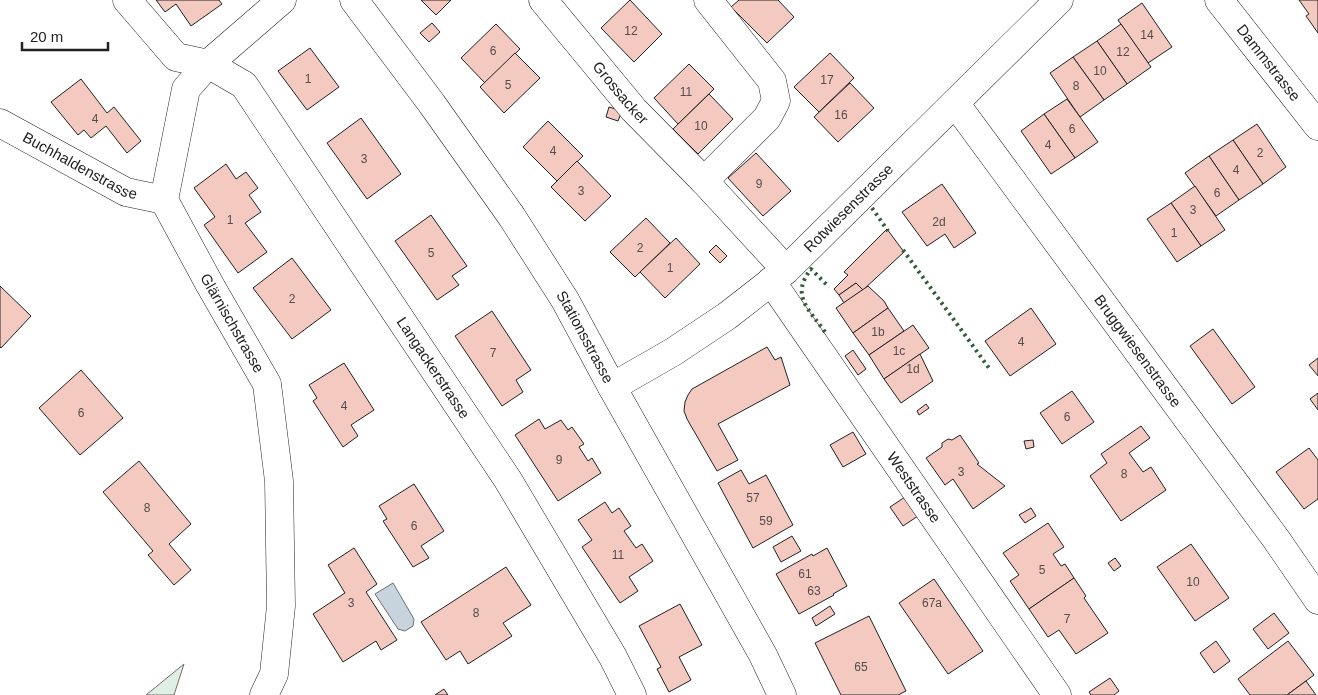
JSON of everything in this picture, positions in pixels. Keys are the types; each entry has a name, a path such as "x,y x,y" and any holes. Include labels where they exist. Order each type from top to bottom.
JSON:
{"street":[{"name":"Langackerstrasse","path":"128,0 176,58 208,64 244,85 508,480 613,657 632,695"},
{"path":"164,200 186,89 208,64 282,0"},
{"name":"Stationsstrasse","path":"354,0 432,104 512,217 566,300 612,386 758,646 782,695"},
{"name":"Grossacker","path":"542,0 634,110 704,181 778,276"},
{"path":"704,181 767,118 776,101 772,81 708,0"},
{"name":"Rotwiesenstrasse","path":"612,386 673,352 727,316 778,276 1059,0"},
{"name":"Dammstrasse","path":"1219,0 1318,126"},
{"name":"Bruggwiesenstrasse","path":"955,103 1276,539 1318,600"},
{"name":"Buchhaldenstrasse","path":"0,123 126,192 164,200"},
{"name":"Glärnischstrasse","path":"164,200 267,384 279,482 281,606 274,674 264,695"},
{"name":"Weststrasse","path":"778,276 1057,695"}],"green space":[{"path":"184,664 174,695 146,695"}],"shaded area":[{"path":"393,583 414,619 413,626 405,631 398,629 375,594"}],"building":[{"path":"156,0 219,0 222,4 191,26 176,4 165,12"},
{"path":"421,0 451,0 436,15"},
{"path":"630,0 662,34 634,62 601,28"},
{"path":"739,0 778,0 794,17 767,43 731,7"},
{"path":"1299,0 1318,0 1318,33 1306,16 1309,14"},
{"path":"1142,3 1172,47 1148,63 1118,20"},
{"path":"432,23 440,32 429,42 420,33"},
{"path":"496,24 520,49 485,83 461,58"},
{"path":"1121,24 1151,67 1127,84 1097,41"},
{"path":"1097,41 1127,84 1104,100 1073,57"},
{"path":"310,48 339,87 307,110 278,71"},
{"path":"515,53 540,78 504,113 480,87"},
{"path":"830,53 854,78 819,112 794,87"},
{"path":"1073,57 1104,100 1080,117 1050,73"},
{"path":"689,64 714,89 678,124 654,98"},
{"path":"81,79 107,113 114,107 141,141 127,153 106,126 91,138 84,130 78,135 51,102"},
{"path":"850,83 874,108 838,142 814,117"},
{"path":"709,94 733,119 698,154 673,129"},
{"path":"1067,99 1098,142 1075,158 1044,114"},
{"path":"609,107 622,111 618,121 606,117"},
{"path":"1044,114 1075,158 1051,174 1021,131"},
{"path":"361,118 401,174 367,199 327,143"},
{"path":"548,121 583,156 557,181 523,147"},
{"path":"1257,124 1286,167 1263,184 1233,140"},
{"path":"1233,140 1263,184 1239,200 1209,156"},
{"path":"756,153 791,191 763,216 728,178"},
{"path":"1209,156 1239,200 1216,216 1185,173"},
{"path":"577,161 611,196 585,221 551,187"},
{"path":"226,164 236,179 246,172 258,188 249,195 261,212 245,223 267,252 238,273 204,225 215,217 194,188"},
{"path":"942,184 976,233 954,248 945,234 927,246 902,212"},
{"path":"1195,186 1225,230 1201,246 1171,203"},
{"path":"1171,203 1201,246 1177,262 1147,219"},
{"path":"431,215 467,266 452,276 459,285 437,300 395,241"},
{"path":"646,218 670,243 635,277 610,252"},
{"path":"887,229 904,252 863,290 856,283 839,295 834,289 848,275 844,272"},
{"path":"676,238 700,264 665,298 640,272"},
{"path":"716,245 727,256 720,263 709,252"},
{"path":"292,258 331,310 292,339 253,288"},
{"path":"856,283 863,290 844,303 839,295"},
{"path":"0,286 31,316 1,348 0,347"},
{"path":"868,286 884,301 888,308 853,333 836,308"},
{"path":"888,308 904,331 869,355 853,333"},
{"path":"1031,308 1056,344 1010,376 985,341"},
{"path":"492,311 531,370 516,380 523,392 502,406 455,336"},
{"path":"913,325 929,348 884,379 869,355"},
{"path":"1213,329 1255,387 1232,404 1190,346"},
{"path":"767,347 775,360 781,357 790,385 718,424 738,460 717,471 687,419 684,411 685,402 692,389"},
{"path":"853,350 866,369 858,375 845,356"},
{"path":"920,354 933,381 901,403 884,379"},
{"path":"1318,358 1318,376 1309,365"},
{"path":"344,363 374,410 351,425 358,436 343,447 313,401 317,398 309,385"},
{"path":"81,370 123,418 80,455 39,408"},
{"path":"1072,391 1094,422 1062,444 1040,413"},
{"path":"1318,393 1318,410 1310,399"},
{"path":"926,404 929,408 919,415 917,411"},
{"path":"539,419 545,429 561,420 568,430 572,427 584,444 579,447 588,461 592,458 601,473 558,501 515,435"},
{"path":"1141,426 1150,438 1129,453 1143,472 1151,467 1166,490 1121,521 1090,476 1107,463 1101,454"},
{"path":"853,432 866,454 843,467 830,445"},
{"path":"960,435 979,463 977,464 1005,486 973,509 953,479 945,485 926,458 942,447 942,443"},
{"path":"1033,440 1034,447 1026,449 1024,441"},
{"path":"1309,448 1318,460 1318,499 1304,509 1276,472"},
{"path":"139,461 191,524 169,544 191,570 174,585 148,555 153,551 103,492"},
{"path":"741,470 749,484 766,475 793,525 753,548 718,483"},
{"path":"414,484 444,531 421,546 429,558 413,567 383,521 387,519 379,506"},
{"path":"905,497 918,516 903,526 890,507"},
{"path":"605,502 612,513 619,508 631,526 624,531 636,548 642,544 653,561 629,577 638,591 620,603 582,547 592,540 578,520"},
{"path":"1031,508 1036,516 1025,523 1019,515"},
{"path":"1048,523 1064,547 1053,554 1061,566 1065,564 1074,578 1029,609 1010,581 1019,575 1003,553"},
{"path":"792,536 801,551 781,562 773,547"},
{"path":"1191,544 1229,598 1195,621 1157,567"},
{"path":"354,548 377,584 366,592 397,640 381,650 376,641 343,662 313,614 345,593 328,565"},
{"path":"827,548 847,586 799,614 776,574"},
{"path":"1115,558 1121,566 1114,571 1108,563"},
{"path":"506,567 531,605 503,623 512,636 468,664 460,651 446,660 421,622"},
{"path":"1074,578 1086,596 1084,598 1108,633 1076,654 1059,630 1048,637 1029,609"},
{"path":"934,579 983,651 948,674 899,603"},
{"path":"680,604 702,645 679,657 691,680 669,692 657,669 661,667 639,626"},
{"path":"830,606 835,614 816,626 812,618"},
{"path":"1274,613 1289,633 1268,649 1253,629"},
{"path":"869,616 906,691 898,695 841,695 815,643"},
{"path":"1216,641 1230,661 1214,673 1200,653"},
{"path":"1288,641 1314,675 1287,695 1250,695 1238,679"},
{"path":"1110,678 1119,691 1114,695 1091,695 1089,692"},
{"path":"1306,681 1316,695 1287,695"},
{"path":"444,689 448,695 435,695"}],"hedge":[{"path":"872,208 888,231"},
{"path":"903,250 989,368"},
{"path":"825,332 804,302 802,287 811,269 829,287"}]}
